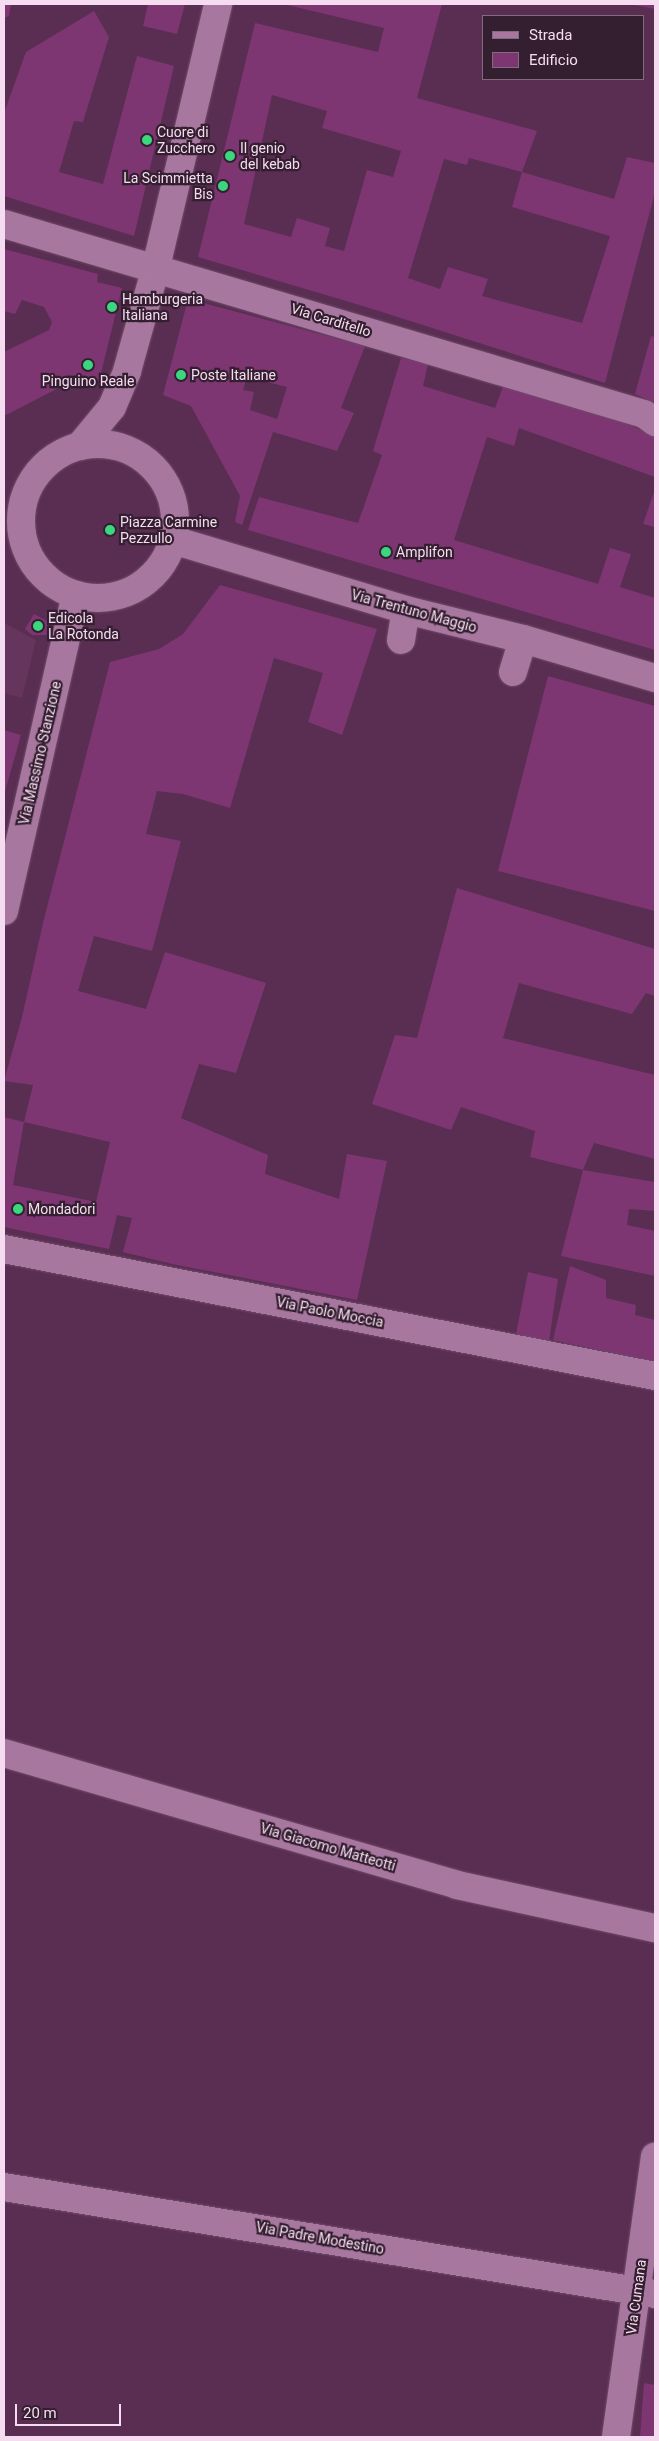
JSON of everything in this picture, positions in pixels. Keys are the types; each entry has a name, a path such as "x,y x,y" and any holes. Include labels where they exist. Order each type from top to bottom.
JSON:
{"street":[{"path":"80,446 112,407 124,380 156,267 218,4"},
{"name":"Via Carditello","path":"4,224 156,267 644,414 655,422"},
{"path":"96,444 119,448 141,458 153,468 170,494 174,509 173,540 159,568 136,588 107,598 76,595 60,588 34,564 26,549 22,532 21,514 14,494 31,483 40,470 59,456 80,446 96,444"},
{"name":"Via Trentuno Maggio","path":"173,540 406,610 523,639 655,678"},
{"name":"Via Massimo Stanzione","path":"4,911 7,879 76,595"},
{"path":"401,640 406,610"},
{"path":"513,672 523,639"},
{"name":"Via Paolo Moccia","path":"4,1249 655,1376"},
{"name":"Via Giacomo Matteotti","path":"4,1753 457,1885 655,1928"},
{"name":"Via Cumana","path":"616,2437 646,2293 655,2157"},
{"name":"Via Padre Modestino","path":"4,2187 145,2208 646,2293"}],"shaded area":[{"path":"4,623 36,640 22,698 4,693"}],"building":[{"path":"4,4 11,4 9,16 4,18"},
{"path":"148,4 185,4 177,34 143,26"},
{"path":"283,4 442,4 417,98 537,131 522,172 614,199 627,157 655,163 655,192 605,383 363,306 198,257 255,23 378,52 384,28","holes":["272,95 327,111 322,128 401,151 393,177 367,170 344,251 325,246 330,228 297,218 291,237 244,224","469,158 522,172 512,207 610,236 582,323 482,296 488,279 448,267 440,289 408,278 444,159 467,165"]},
{"path":"636,4 655,4 655,9 635,5"},
{"path":"94,11 109,37 83,122 74,121 59,172 103,184 137,56 174,66 134,236 4,196 4,113 26,52"},
{"path":"4,249 98,274 97,282 122,288 99,381 74,375 72,381 6,415 4,414 4,352 49,330 52,322 44,307 22,300 15,314 4,311"},
{"path":"188,299 365,346 341,408 354,413 337,451 273,432 242,525 235,522 240,496 191,406 163,395","holes":["247,377 287,387 277,419 250,410 254,392 243,390"]},
{"path":"651,336 655,337 655,403 635,394"},
{"path":"401,358 428,364 423,386 495,408 504,384 615,419 655,436 655,477 519,428 514,446 487,437 454,540 598,584 610,548 631,554 620,587 655,598 655,650 248,530 259,497 358,523 382,455 373,451"},
{"path":"655,489 655,527 643,524"},
{"path":"220,585 377,629 342,735 308,722 323,673 274,658 230,808 183,794 157,791 146,834 181,841 152,951 94,936 78,991 146,1009 165,952 266,983 236,1073 199,1064 181,1118 268,1155 265,1174 339,1199 347,1154 387,1161 357,1300 172,1264 123,1252 132,1218 117,1215 109,1249 4,1227 4,1117 24,1122 33,1085 4,1081 22,1017 43,923 110,662 159,649 183,634","holes":["24,1122 110,1142 96,1202 13,1185"]},
{"name":"Edicola La Rotonda","path":"34,614 49,622 47,635 32,635 25,629"},
{"path":"548,676 655,706 655,911 498,871"},
{"path":"4,730 21,735 4,795"},
{"path":"457,888 655,949 655,996 646,993 632,1014 519,983 503,1038 655,1075 655,1159 594,1143 583,1170 530,1157 535,1131 461,1107 451,1130 372,1104 395,1035 417,1038"},
{"path":"583,1170 655,1182 655,1211 629,1209 627,1225 655,1231 655,1276 561,1256"},
{"path":"570,1266 606,1280 606,1298 636,1305 635,1315 655,1320 655,1362 553,1340"},
{"path":"528,1272 558,1279 549,1342 516,1334"},
{"path":"644,2383 655,2385 655,2437 640,2437"}],"place":[{"name":"Cuore di Zucchero","path":"147,140"},
{"name":"Il genio del kebab","path":"230,156"},
{"name":"La Scimmietta Bis","path":"223,186"},
{"name":"Hamburgeria Italiana","path":"112,307"},
{"name":"Pinguino Reale","path":"88,365"},
{"name":"Poste Italiane","path":"181,375"},
{"name":"Piazza Carmine Pezzullo","path":"110,530"},
{"name":"Amplifon","path":"386,552"},
{"name":"Edicola La Rotonda","path":"38,626"},
{"name":"Mondadori","path":"18,1209"}]}
